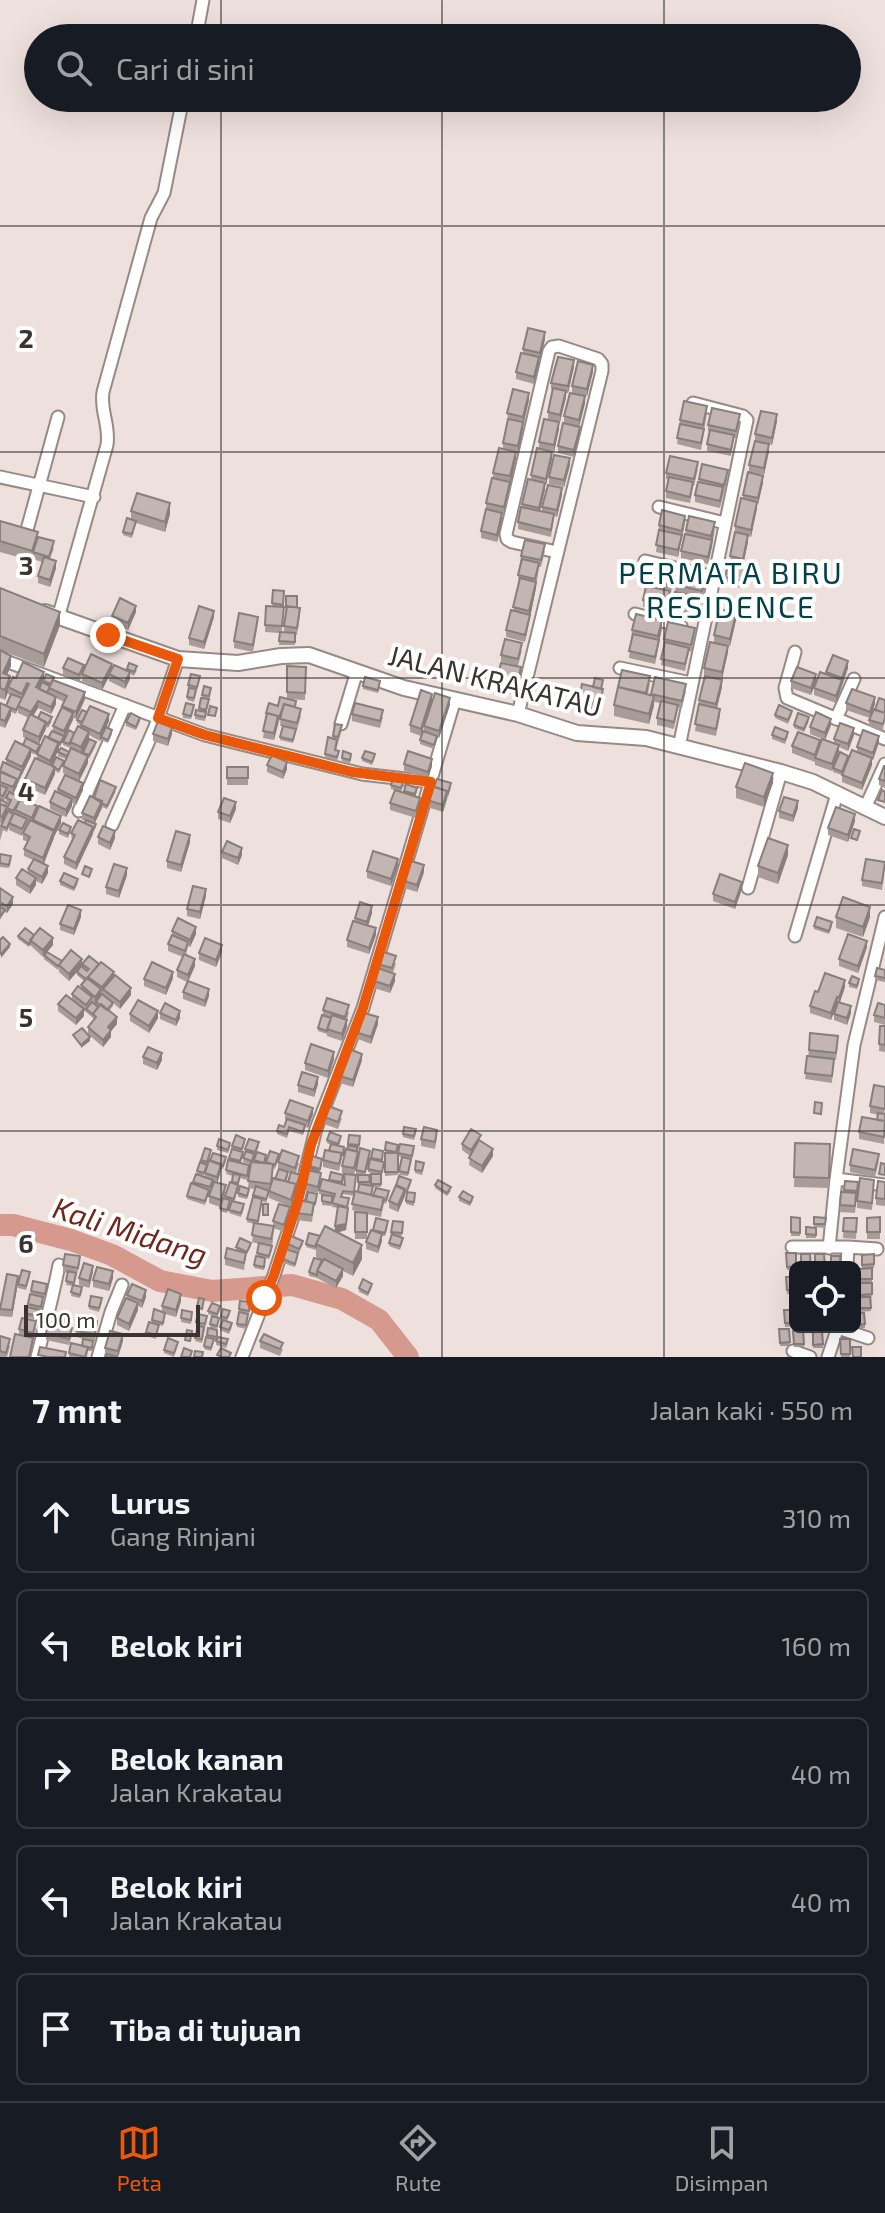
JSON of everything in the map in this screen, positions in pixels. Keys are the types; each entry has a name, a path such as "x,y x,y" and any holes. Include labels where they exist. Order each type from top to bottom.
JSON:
{"street":[{"path":"199,24 203,0"},
{"path":"58,618 109,436 102,405 103,392 150,223 162,197 180,112"},
{"path":"518,714 602,371 598,359 559,346 549,351 506,534 512,542 557,552"},
{"path":"679,747 747,418 692,403"},
{"path":"25,537 58,417"},
{"path":"720,468 735,472"},
{"path":"0,477 94,497"},
{"path":"659,507 725,523"},
{"path":"645,561 714,577"},
{"name":"JALAN KRAKATAU","path":"29,606 178,659 238,663 309,655 404,688 518,714 577,733 646,738 813,782 885,817"},
{"path":"635,614 703,631"},
{"path":"795,652 785,688 787,698 885,739"},
{"path":"0,659 205,735 352,772 431,782"},
{"path":"112,825 158,718 178,659"},
{"path":"620,668 691,683"},
{"path":"341,724 357,671"},
{"path":"836,719 854,679"},
{"path":"242,1357 274,1275 298,1201 311,1145 363,1008 455,699"},
{"path":"79,811 125,705"},
{"path":"865,808 885,764"},
{"path":"748,888 781,772"},
{"path":"795,936 837,794"},
{"path":"829,1248 854,1045 885,917"},
{"path":"836,1179 885,1185"},
{"path":"792,1247 877,1249"},
{"path":"847,1261 848,1247"},
{"path":"37,1357 52,1305 59,1265"},
{"path":"98,1357 122,1285"},
{"path":"828,1357 836,1333"},
{"path":"853,1333 868,1338"},
{"path":"793,1351 810,1357"}],"building":[{"path":"528,328 545,332 540,353 523,349"},
{"path":"521,353 539,357 534,377 516,372"},
{"path":"558,357 574,360 568,386 551,383"},
{"path":"578,361 593,365 587,389 572,386"},
{"path":"553,388 566,391 560,415 548,412"},
{"path":"513,389 529,393 523,417 507,413"},
{"path":"570,393 585,396 579,420 564,416"},
{"path":"684,401 707,406 703,425 680,420"},
{"path":"712,408 740,414 736,431 708,425"},
{"path":"761,411 777,414 772,438 755,434"},
{"path":"508,419 523,422 518,446 503,443"},
{"path":"544,419 559,422 554,445 539,442"},
{"path":"563,423 580,427 574,450 558,446"},
{"path":"680,424 704,429 701,443 677,438"},
{"path":"710,430 734,435 731,450 707,444"},
{"path":"755,441 769,444 764,468 749,465"},
{"path":"499,448 516,452 510,476 493,473"},
{"path":"537,448 552,452 546,479 531,475"},
{"path":"554,455 570,458 564,480 549,477"},
{"path":"670,456 698,462 694,479 666,473"},
{"path":"702,464 728,470 724,485 699,479"},
{"path":"748,472 763,476 758,498 743,495"},
{"path":"669,477 693,482 690,497 666,491"},
{"path":"492,478 510,482 504,507 486,503"},
{"path":"528,479 545,483 539,508 522,504"},
{"path":"698,482 723,487 720,501 695,495"},
{"path":"548,485 562,488 557,510 542,507"},
{"path":"137,493 170,503 165,522 131,511"},
{"path":"741,498 757,502 751,530 735,526"},
{"path":"521,507 554,514 551,530 518,522"},
{"path":"486,509 502,513 497,535 481,531"},
{"path":"662,510 685,516 682,531 659,525"},
{"path":"689,516 715,522 711,536 686,530"},
{"path":"127,518 136,521 132,534 123,532"},
{"path":"0,521 38,532 32,551 0,541"},
{"path":"659,530 682,535 678,550 656,545"},
{"path":"735,532 748,535 743,559 730,556"},
{"path":"685,534 712,540 708,557 681,551"},
{"path":"38,537 54,541 49,557 33,552"},
{"path":"525,540 545,544 541,560 521,556"},
{"path":"44,557 56,561 50,580 38,576"},
{"path":"522,559 539,563 535,579 518,575"},
{"path":"729,561 745,564 741,581 725,577"},
{"path":"649,564 674,570 671,585 646,579"},
{"path":"679,571 706,577 702,591 676,585"},
{"path":"520,578 536,582 529,611 513,607"},
{"path":"646,586 670,591 666,606 643,600"},
{"path":"0,588 60,612 44,654 0,636"},
{"path":"273,590 284,591 283,605 272,603"},
{"path":"675,592 706,599 702,612 672,605"},
{"path":"286,596 297,596 297,607 286,607"},
{"path":"120,598 136,606 128,623 112,616"},
{"path":"199,606 214,611 204,642 189,638"},
{"path":"266,606 284,607 282,626 265,625"},
{"path":"287,606 300,608 297,628 284,626"},
{"path":"720,609 736,613 730,639 714,635"},
{"path":"511,610 530,615 525,635 506,630"},
{"path":"239,613 258,617 253,645 234,641"},
{"path":"636,614 662,620 658,636 632,630"},
{"path":"668,622 695,628 691,645 664,639"},
{"path":"280,632 295,633 295,642 279,641"},
{"path":"633,634 659,640 655,657 629,651"},
{"path":"505,639 522,643 518,659 501,655"},
{"path":"665,642 689,648 685,664 661,659"},
{"path":"710,642 728,646 722,672 704,668"},
{"path":"0,650 11,656 3,673 10,676 5,690 0,688"},
{"path":"91,654 112,664 102,683 82,674"},
{"path":"833,655 848,661 842,678 826,672"},
{"path":"68,658 84,665 79,675 63,668"},
{"path":"23,662 44,672 36,687 56,697 51,707 38,701 31,712 18,706 29,684 22,694 8,687"},
{"path":"129,663 137,666 134,672 127,669"},
{"path":"501,663 521,667 516,688 496,683"},
{"path":"114,665 130,672 125,682 109,674"},
{"path":"287,666 306,667 305,693 287,692"},
{"path":"797,667 816,674 811,688 791,681"},
{"path":"622,670 650,676 646,693 618,687"},
{"path":"820,672 842,680 836,696 814,688"},
{"path":"46,674 54,677 51,684 43,681"},
{"path":"191,674 200,676 197,687 188,685"},
{"path":"705,676 722,680 716,704 699,700"},
{"path":"365,677 380,681 378,690 363,686"},
{"path":"655,677 686,684 682,701 651,694"},
{"path":"595,678 603,680 601,689 593,687"},
{"path":"53,680 85,692 76,712 62,706 67,696 49,688"},
{"path":"42,682 50,686 47,693 39,689"},
{"path":"582,684 603,689 600,704 579,699"},
{"path":"204,686 211,688 209,696 202,695"},
{"path":"618,687 654,696 649,714 614,705"},
{"path":"189,688 196,689 194,698 187,697"},
{"path":"852,689 875,697 870,712 846,703"},
{"path":"421,690 432,694 421,729 410,725"},
{"path":"435,693 450,698 439,731 424,726"},
{"path":"11,694 22,698 16,710 6,706"},
{"path":"280,697 296,701 295,707 284,704 279,718 266,713 269,703 278,706"},
{"path":"201,698 209,699 206,710 199,708"},
{"path":"879,698 885,700 885,713 875,710"},
{"path":"661,701 678,705 674,722 657,718"},
{"path":"0,703 11,708 5,721 0,719"},
{"path":"186,703 194,705 191,716 183,714"},
{"path":"355,703 383,710 380,721 352,714"},
{"path":"284,704 301,709 297,723 280,719"},
{"path":"699,704 720,709 716,729 695,724"},
{"path":"779,705 792,711 788,720 775,715"},
{"path":"90,706 109,714 100,734 81,725"},
{"path":"210,706 217,708 215,716 208,715"},
{"path":"62,707 73,713 64,731 53,726"},
{"path":"874,709 885,713 883,724 869,720"},
{"path":"82,710 87,712 82,722 77,720"},
{"path":"196,710 206,712 205,717 195,715"},
{"path":"41,712 52,717 48,724 38,718"},
{"path":"816,712 831,719 825,733 810,727"},
{"path":"131,713 140,718 136,727 126,722"},
{"path":"267,713 278,716 274,733 263,731"},
{"path":"798,713 809,717 804,729 794,725"},
{"path":"30,714 46,722 39,737 23,730"},
{"path":"158,721 172,727 168,739 153,734"},
{"path":"840,723 854,728 848,744 834,739"},
{"path":"335,724 342,725 338,737 333,736"},
{"path":"78,726 89,732 81,747 70,742"},
{"path":"283,726 296,729 293,740 280,737"},
{"path":"106,727 112,730 108,740 101,737"},
{"path":"775,727 788,732 785,740 772,735"},
{"path":"69,730 74,733 70,744 63,742"},
{"path":"863,730 879,736 873,753 857,747"},
{"path":"52,731 64,736 60,744 48,738"},
{"path":"423,731 437,736 434,745 420,740"},
{"path":"798,732 820,740 815,755 792,746"},
{"path":"45,736 59,742 50,761 37,754"},
{"path":"328,737 337,740 337,757 325,754"},
{"path":"26,738 40,745 36,752 23,745"},
{"path":"89,739 96,742 89,755 83,753"},
{"path":"822,739 839,745 832,764 815,758"},
{"path":"15,741 31,749 22,767 6,759"},
{"path":"61,748 69,752 67,756 58,752"},
{"path":"71,748 88,756 79,774 63,766"},
{"path":"852,750 872,758 862,783 842,775"},
{"path":"343,751 351,754 350,760 342,758"},
{"path":"365,751 375,754 372,762 362,758"},
{"path":"408,751 432,759 428,772 404,764"},
{"path":"840,752 848,756 842,772 833,768"},
{"path":"272,755 287,762 283,772 267,765"},
{"path":"56,757 64,761 59,770 52,766"},
{"path":"35,758 55,767 45,788 25,779"},
{"path":"3,762 22,771 17,782 17,779 0,771"},
{"path":"745,763 773,773 764,797 736,787"},
{"path":"885,766 885,781 879,779"},
{"path":"227,767 248,767 248,778 227,778"},
{"path":"0,772 17,779 13,787 0,782"},
{"path":"65,775 83,783 76,798 58,789"},
{"path":"393,779 403,782 401,788 391,785"},
{"path":"437,779 451,783 448,793 434,787"},
{"path":"100,780 116,787 107,806 94,798"},
{"path":"406,784 417,788 415,794 404,791"},
{"path":"0,785 7,788 3,796 0,795"},
{"path":"432,786 447,791 443,805 427,800"},
{"path":"395,790 420,798 416,811 390,803"},
{"path":"882,790 885,792 885,802 878,800"},
{"path":"55,791 72,799 66,810 50,802"},
{"path":"9,792 21,798 13,811 7,808 11,800 6,798"},
{"path":"90,796 102,801 94,818 82,813"},
{"path":"784,797 798,801 793,816 779,811"},
{"path":"21,798 37,806 32,818 15,810"},
{"path":"224,798 236,802 230,816 218,812"},
{"path":"0,804 7,807 2,817 0,816"},
{"path":"39,806 61,816 54,830 33,820"},
{"path":"836,807 855,814 848,835 828,828"},
{"path":"8,811 13,814 7,828 1,826"},
{"path":"14,813 27,819 22,829 9,823"},
{"path":"30,820 54,831 43,858 24,849 30,837 23,833"},
{"path":"78,820 93,827 76,863 64,857 75,835 71,833"},
{"path":"63,823 71,827 68,834 59,830"},
{"path":"103,826 115,831 110,843 98,837"},
{"path":"854,829 860,831 857,840 851,838"},
{"path":"176,831 190,835 181,865 167,861"},
{"path":"768,838 788,845 778,873 758,866"},
{"path":"227,841 242,848 238,858 222,852"},
{"path":"373,851 398,859 391,879 367,871"},
{"path":"0,854 11,856 9,865 0,863"},
{"path":"34,859 48,866 42,877 28,869"},
{"path":"866,859 885,862 882,883 862,880"},
{"path":"411,861 424,865 417,885 404,881"},
{"path":"114,864 127,868 119,891 106,887"},
{"path":"85,866 92,869 89,877 82,874"},
{"path":"22,869 36,878 30,887 16,878"},
{"path":"64,873 78,879 74,888 60,881"},
{"path":"720,874 742,882 735,902 713,894"},
{"path":"193,886 206,889 200,912 187,909"},
{"path":"0,888 13,897 7,906 0,902"},
{"path":"843,897 870,907 863,927 836,917"},
{"path":"360,902 372,906 367,922 355,918"},
{"path":"68,905 81,910 74,929 60,924"},
{"path":"817,917 832,922 829,931 814,926"},
{"path":"178,918 196,927 190,940 172,931"},
{"path":"353,921 376,928 369,948 347,940"},
{"path":"25,928 34,935 29,944 18,936"},
{"path":"40,928 53,938 43,950 30,940"},
{"path":"848,934 867,941 858,966 839,959"},
{"path":"172,935 188,942 185,951 168,944"},
{"path":"3,937 10,944 1,954 0,940"},
{"path":"205,938 222,945 216,960 199,953"},
{"path":"71,950 82,959 69,974 59,965"},
{"path":"381,951 396,956 392,968 377,964"},
{"path":"47,952 62,961 58,966 44,955"},
{"path":"184,954 195,959 188,975 177,970"},
{"path":"89,956 99,964 86,979 77,972 81,966 87,971 89,969 82,964"},
{"path":"101,962 114,972 102,987 88,977"},
{"path":"152,962 173,972 166,988 144,979"},
{"path":"378,968 395,974 390,986 374,981"},
{"path":"877,968 885,970 885,978 875,976"},
{"path":"825,973 845,980 831,1013 810,1006"},
{"path":"115,975 131,988 120,1002 103,989"},
{"path":"852,976 859,979 857,986 849,983"},
{"path":"87,978 101,989 95,997 81,985"},
{"path":"188,981 209,989 205,1001 183,992"},
{"path":"78,986 92,997 86,1005 72,994"},
{"path":"102,994 113,1003 107,1010 96,1002"},
{"path":"66,995 84,1009 76,1018 58,1004"},
{"path":"327,998 349,1005 345,1017 323,1010"},
{"path":"138,1000 158,1011 149,1026 130,1014"},
{"path":"92,1002 98,1007 94,1015 86,1009"},
{"path":"838,1002 851,1006 847,1018 834,1014"},
{"path":"165,1003 180,1011 176,1020 160,1013"},
{"path":"878,1003 885,1005 885,1018 874,1015"},
{"path":"101,1004 117,1017 108,1027 111,1030 103,1040 88,1027"},
{"path":"364,1013 378,1017 371,1037 358,1033"},
{"path":"322,1015 331,1018 327,1031 318,1028"},
{"path":"332,1015 347,1020 342,1034 327,1029"},
{"path":"880,1026 885,1026 885,1045 879,1044"},
{"path":"82,1028 90,1037 81,1045 73,1035"},
{"path":"810,1033 838,1036 836,1053 809,1050"},
{"path":"311,1044 334,1052 328,1071 305,1063"},
{"path":"148,1047 162,1053 157,1063 143,1057"},
{"path":"349,1049 362,1054 353,1080 340,1076"},
{"path":"807,1056 834,1059 832,1076 805,1073"},
{"path":"302,1072 318,1077 314,1090 298,1085"},
{"path":"874,1085 885,1087 885,1109 870,1106"},
{"path":"290,1100 313,1108 308,1121 285,1113"},
{"path":"815,1102 822,1103 821,1114 814,1113"},
{"path":"328,1106 342,1111 338,1122 324,1117"},
{"path":"878,1113 885,1114 885,1121 877,1120"},
{"path":"862,1117 885,1121 884,1137 859,1132"},
{"path":"287,1119 305,1125 303,1132 289,1127 287,1134 277,1131 279,1125 284,1127"},
{"path":"404,1127 416,1129 414,1136 403,1134"},
{"path":"424,1127 437,1130 435,1142 421,1139"},
{"path":"471,1129 481,1135 471,1150 462,1144"},
{"path":"330,1132 341,1136 338,1144 327,1140"},
{"path":"236,1135 245,1139 242,1149 232,1146"},
{"path":"349,1135 360,1136 359,1145 348,1144"},
{"path":"219,1139 230,1143 228,1150 217,1146"},
{"path":"249,1139 259,1142 255,1152 245,1149"},
{"path":"479,1140 493,1149 482,1166 469,1158"},
{"path":"386,1142 398,1145 396,1152 385,1150"},
{"path":"795,1143 830,1144 829,1178 794,1177"},
{"path":"331,1144 344,1147 343,1155 329,1151"},
{"path":"400,1144 414,1146 412,1156 398,1153"},
{"path":"205,1148 211,1150 207,1162 201,1160"},
{"path":"360,1148 370,1151 365,1172 356,1170"},
{"path":"232,1149 243,1152 240,1161 229,1158"},
{"path":"346,1149 358,1152 354,1168 342,1166"},
{"path":"373,1149 383,1151 382,1160 371,1158"},
{"path":"853,1149 879,1154 875,1170 850,1165"},
{"path":"282,1150 299,1156 295,1168 278,1162"},
{"path":"325,1150 342,1153 339,1164 323,1160"},
{"path":"246,1151 254,1154 252,1161 243,1158"},
{"path":"270,1151 279,1154 275,1165 266,1162"},
{"path":"257,1152 266,1155 264,1163 254,1160"},
{"path":"213,1153 226,1157 223,1166 210,1161"},
{"path":"385,1153 398,1153 398,1172 385,1172"},
{"path":"309,1155 322,1159 320,1169 306,1165"},
{"path":"402,1157 411,1159 408,1173 399,1171"},
{"path":"370,1159 384,1162 382,1172 368,1169"},
{"path":"209,1160 221,1164 217,1177 205,1173"},
{"path":"228,1160 249,1165 247,1176 226,1170"},
{"path":"416,1161 424,1163 422,1171 415,1170"},
{"path":"200,1162 207,1165 204,1173 197,1171"},
{"path":"251,1162 273,1164 271,1184 248,1181"},
{"path":"881,1163 885,1164 885,1175 879,1174"},
{"path":"279,1169 288,1172 285,1181 275,1179"},
{"path":"306,1170 321,1173 318,1187 303,1183"},
{"path":"291,1172 300,1175 296,1186 288,1182"},
{"path":"331,1172 343,1175 342,1182 329,1180"},
{"path":"196,1174 213,1180 210,1187 193,1182"},
{"path":"233,1174 240,1175 238,1183 232,1182"},
{"path":"344,1174 356,1175 354,1192 343,1191 341,1197 349,1198 347,1207 332,1203 335,1194 319,1190 322,1179 345,1185"},
{"path":"371,1174 381,1174 381,1184 371,1184"},
{"path":"358,1175 369,1175 370,1182 358,1182"},
{"path":"399,1176 411,1180 407,1191 396,1186"},
{"path":"273,1178 296,1184 291,1200 269,1191"},
{"path":"860,1178 874,1180 872,1203 857,1201"},
{"path":"438,1180 451,1187 447,1193 435,1185"},
{"path":"845,1181 858,1182 857,1191 844,1190"},
{"path":"878,1181 885,1182 885,1199 876,1198"},
{"path":"214,1182 226,1185 221,1200 209,1196"},
{"path":"230,1182 238,1185 234,1199 225,1196"},
{"path":"191,1183 209,1190 205,1201 187,1196"},
{"path":"359,1184 373,1186 371,1195 358,1192"},
{"path":"396,1185 405,1189 398,1205 389,1201"},
{"path":"240,1186 249,1189 247,1196 238,1193"},
{"path":"256,1186 269,1191 266,1199 253,1195"},
{"path":"376,1188 389,1191 386,1200 373,1196"},
{"path":"355,1191 384,1198 381,1210 352,1204"},
{"path":"463,1191 473,1197 470,1203 459,1197"},
{"path":"308,1192 317,1194 315,1204 306,1201"},
{"path":"407,1192 415,1193 414,1202 406,1201"},
{"path":"841,1192 856,1193 855,1206 840,1205"},
{"path":"322,1195 332,1196 332,1203 322,1201"},
{"path":"253,1197 262,1199 258,1221 247,1219"},
{"path":"223,1198 230,1200 227,1210 220,1208"},
{"path":"298,1200 314,1203 312,1215 296,1213"},
{"path":"232,1201 244,1204 241,1213 229,1210"},
{"path":"263,1204 268,1204 268,1215 263,1215"},
{"path":"279,1204 290,1207 284,1225 273,1221"},
{"path":"338,1206 348,1208 346,1224 335,1226"},
{"path":"355,1212 367,1213 367,1232 355,1232"},
{"path":"791,1217 800,1218 800,1233 791,1232"},
{"path":"814,1217 826,1218 825,1224 814,1224"},
{"path":"880,1217 880,1232 867,1232 867,1218"},
{"path":"376,1218 388,1221 385,1233 373,1230"},
{"path":"844,1218 857,1218 856,1232 843,1231"},
{"path":"393,1221 403,1222 402,1233 391,1232"},
{"path":"254,1223 274,1226 271,1239 252,1235"},
{"path":"325,1226 362,1245 353,1263 316,1244"},
{"path":"806,1227 816,1228 816,1235 806,1234"},
{"path":"371,1230 382,1234 378,1247 366,1242"},
{"path":"309,1233 320,1236 316,1247 306,1244"},
{"path":"392,1234 403,1238 400,1246 389,1243"},
{"path":"289,1235 303,1241 299,1249 286,1243"},
{"path":"240,1238 251,1243 247,1252 236,1247"},
{"path":"259,1243 272,1246 269,1256 257,1253"},
{"path":"227,1248 246,1253 244,1263 225,1258"},
{"path":"286,1249 298,1253 295,1264 283,1259"},
{"path":"786,1253 796,1253 796,1261 789,1261 787,1267"},
{"path":"65,1254 80,1256 78,1268 63,1265"},
{"path":"801,1254 810,1254 811,1261 801,1261"},
{"path":"815,1254 824,1254 825,1261 815,1261"},
{"path":"874,1254 874,1264 862,1265 862,1255"},
{"path":"256,1256 265,1258 264,1267 254,1265"},
{"path":"831,1256 840,1256 840,1261 831,1261"},
{"path":"314,1258 322,1260 317,1275 309,1272"},
{"path":"324,1259 343,1269 336,1281 317,1271"},
{"path":"84,1263 93,1266 89,1281 79,1278"},
{"path":"97,1267 113,1271 109,1284 93,1280"},
{"path":"872,1268 872,1279 861,1279 861,1269"},
{"path":"22,1270 30,1272 26,1286 18,1284"},
{"path":"68,1271 76,1273 74,1283 66,1281"},
{"path":"7,1274 18,1276 12,1310 0,1309"},
{"path":"363,1279 372,1284 368,1293 359,1288"},
{"path":"33,1281 47,1284 45,1294 31,1291"},
{"path":"861,1283 872,1283 872,1294 861,1295"},
{"path":"132,1284 146,1290 142,1301 127,1295"},
{"path":"73,1285 82,1287 80,1295 71,1292"},
{"path":"168,1289 181,1294 176,1310 162,1306"},
{"path":"30,1294 43,1297 41,1307 28,1304"},
{"path":"91,1296 102,1298 99,1308 89,1306"},
{"path":"861,1297 870,1297 871,1308 861,1308"},
{"path":"126,1298 138,1303 129,1324 117,1318"},
{"path":"199,1298 204,1299 202,1309 197,1307"},
{"path":"240,1301 250,1302 249,1311 239,1309"},
{"path":"212,1303 220,1306 217,1314 208,1311"},
{"path":"27,1307 39,1310 37,1316 25,1313"},
{"path":"154,1309 165,1313 163,1323 152,1320"},
{"path":"223,1309 230,1311 227,1318 221,1316"},
{"path":"182,1310 192,1312 191,1320 181,1318"},
{"path":"784,1310 789,1310 789,1323 785,1323"},
{"path":"239,1312 248,1314 246,1325 237,1324"},
{"path":"62,1314 70,1315 67,1326 59,1325"},
{"path":"198,1314 207,1316 205,1324 196,1322"},
{"path":"212,1316 219,1318 217,1326 210,1324"},
{"path":"78,1317 97,1321 95,1334 76,1331"},
{"path":"22,1318 36,1321 33,1333 19,1329"},
{"path":"223,1320 232,1323 229,1330 220,1327"},
{"path":"49,1322 72,1328 69,1339 46,1333"},
{"path":"149,1322 159,1325 156,1335 146,1332"},
{"path":"198,1326 204,1327 202,1339 195,1338"},
{"path":"208,1328 217,1330 217,1337 207,1335"},
{"path":"779,1329 789,1329 790,1342 780,1343"},
{"path":"187,1330 192,1331 190,1341 185,1340"},
{"path":"110,1331 123,1334 118,1351 105,1348"},
{"path":"793,1333 803,1333 804,1344 794,1344"},
{"path":"813,1333 822,1333 823,1344 813,1345"},
{"path":"15,1334 33,1338 29,1357 10,1357"},
{"path":"264,1334 283,1343 280,1349 260,1341"},
{"path":"0,1336 10,1339 6,1353 0,1351"},
{"path":"206,1337 214,1339 211,1348 204,1346"},
{"path":"218,1337 228,1339 226,1344 216,1341"},
{"path":"168,1338 178,1342 174,1353 164,1350"},
{"path":"83,1339 93,1341 92,1348 82,1346"},
{"path":"840,1339 850,1339 850,1354 841,1354"},
{"path":"71,1343 88,1347 85,1357 69,1353"},
{"path":"40,1347 66,1352 65,1357 38,1355"},
{"path":"852,1347 861,1347 861,1357 853,1357"},
{"path":"184,1348 192,1351 190,1357 181,1357"},
{"path":"221,1348 231,1353 229,1357 217,1355"},
{"path":"195,1351 203,1352 202,1357 194,1357"}],"waterway":[{"name":"Kali Midang","path":"0,1225 13,1225 71,1240 112,1255 160,1281 212,1291 292,1285 342,1299 379,1320 408,1357"}],"district":[{"name":"PERMATA BIRU RESIDENCE","path":"731,591"}],"route":[{"path":"108,635 178,659 158,718 205,735 352,772 431,782 363,1008 311,1145 298,1201 264,1298"}]}
